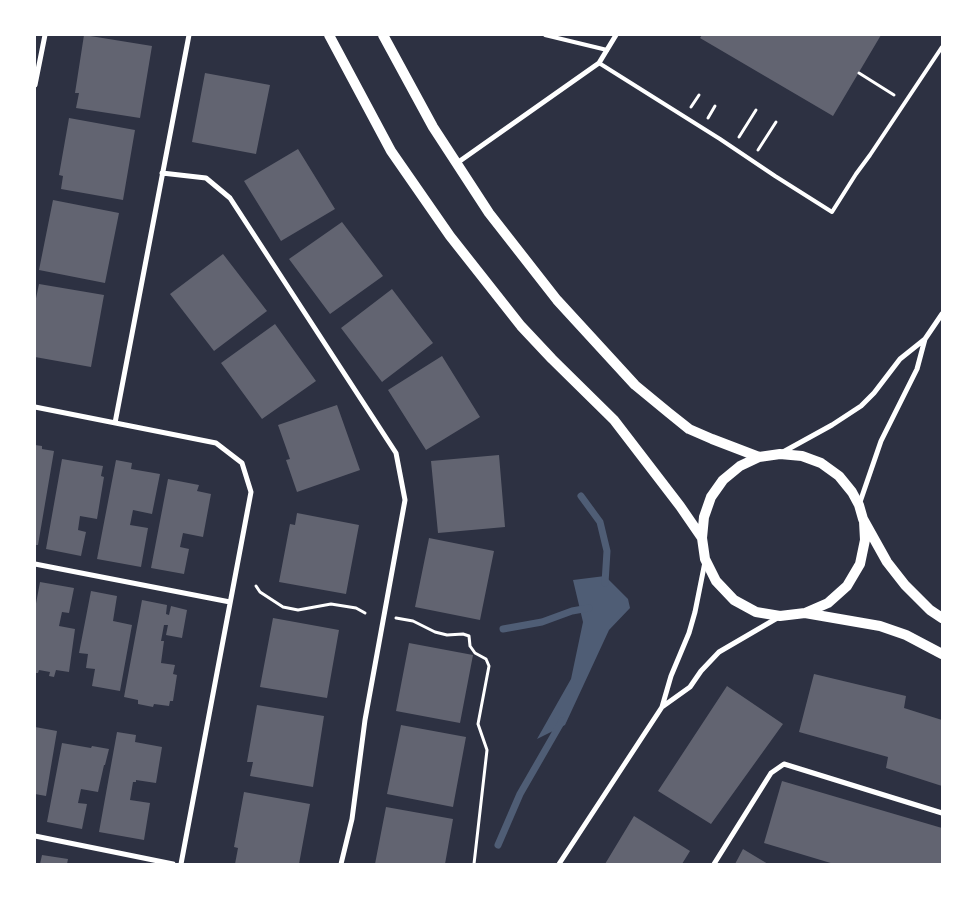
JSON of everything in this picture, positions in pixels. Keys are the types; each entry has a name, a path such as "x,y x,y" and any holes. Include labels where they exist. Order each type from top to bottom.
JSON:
{"main road":[{"path":"329,35 391,151 450,236 522,326 552,359 614,420 702,538"},
{"path":"383,35 433,127 456,163 489,213 557,300 636,385 689,429 759,457"},
{"path":"806,613 828,603 847,586 860,564 865,540 863,519 859,505 852,492 839,476 822,463 802,456 780,454 759,457 740,466 724,480 711,497 704,517 702,538 705,559 716,581 734,600 756,612 780,616 806,613 880,626 906,635 942,654"},
{"path":"863,519 887,562 905,586 942,618"}],"street":[{"path":"35,85 45,35"},
{"path":"116,423 189,35"},
{"path":"456,163 599,64 616,35"},
{"path":"162,173 206,178 230,198 396,454 405,500 365,720 352,819 341,864"},
{"path":"780,454 832,425 861,406 874,393 900,359 925,339 942,314"},
{"path":"859,505 881,441 917,369 925,339"},
{"path":"35,407 216,443 242,463 251,492 181,864"},
{"path":"559,864 662,707 671,676 689,633 705,559"},
{"path":"35,564 230,602"},
{"path":"662,707 690,687 719,652 780,616"},
{"path":"714,864 771,773 784,764 942,813"},
{"path":"35,836 173,864"}],"lane":[{"path":"545,35 607,50"},
{"path":"599,64 832,212 942,47"}],"path":[{"path":"859,73 905,103"},
{"path":"732,148 756,110"},
{"path":"752,161 776,122"},
{"path":"256,586 260,592 283,607 298,610 331,604 356,608 364,613"},
{"path":"395,618 414,621 441,634 462,634 468,636 474,653 486,659 489,666 478,724 487,750 474,864"}],"water":[{"path":"605,576 628,599 630,608 609,630 565,725 537,739 571,679 583,622 573,580"}],"building":[{"path":"84,35 152,46 140,118 76,108 79,93 75,93"},
{"path":"702,35 881,35 833,116 700,38"},
{"path":"205,73 270,85 256,154 192,142"},
{"path":"69,118 135,130 123,200 61,189 63,176 59,175"},
{"path":"298,149 335,209 281,241 244,181"},
{"path":"53,200 119,213 105,283 39,270"},
{"path":"342,222 383,276 330,314 289,259"},
{"path":"223,254 267,311 214,351 170,294"},
{"path":"39,284 104,295 91,367 35,357 35,303"},
{"path":"392,289 433,343 382,382 341,328"},
{"path":"275,324 316,381 262,419 221,363"},
{"path":"442,356 480,417 426,450 388,390"},
{"path":"337,405 360,470 297,492 286,460 290,459 278,425"},
{"path":"35,445 42,446 42,449 54,451 38,545 35,545"},
{"path":"499,455 505,527 438,533 431,461"},
{"path":"62,459 103,466 101,476 104,477 97,519 80,516 78,530 86,532 81,556 46,549"},
{"path":"116,460 132,463 131,469 160,474 152,514 133,510 130,525 148,528 141,567 97,559"},
{"path":"168,479 199,485 197,491 211,494 203,537 183,533 180,547 189,549 184,574 151,568"},
{"path":"297,513 359,525 346,594 279,582 290,524 295,525"},
{"path":"429,538 494,551 480,620 415,607"},
{"path":"40,582 74,588 69,613 62,612 59,626 75,629 69,672 56,670 54,677 49,676 50,672 39,670 38,673 35,673 35,609"},
{"path":"91,591 117,596 113,621 132,625 120,691 92,686 95,669 86,668 88,654 79,653"},
{"path":"142,600 167,605 166,614 169,615 171,606 187,610 182,638 166,635 168,625 164,625 161,641 164,641 161,663 175,665 173,674 177,675 173,701 170,701 169,706 154,704 153,707 138,704 138,700 124,697"},
{"path":"273,618 339,630 327,698 260,687"},
{"path":"409,643 473,655 460,723 396,711"},
{"path":"814,674 906,696 904,708 942,720 942,786 886,768 888,757 799,732"},
{"path":"727,686 783,724 711,824 658,791"},
{"path":"257,705 324,716 313,787 250,776 253,762 247,762"},
{"path":"401,725 466,737 453,807 387,794"},
{"path":"35,727 57,731 46,796 35,794"},
{"path":"117,732 136,735 135,742 162,747 156,783 136,780 136,782 133,782 130,800 150,803 144,840 99,832"},
{"path":"62,743 109,749 98,792 81,789 78,803 87,804 82,829 47,822"},
{"path":"782,781 942,828 942,864 834,864 764,843"},
{"path":"244,792 310,804 299,864 235,864 238,848 234,847"},
{"path":"386,807 453,819 445,864 375,864"},
{"path":"634,816 690,851 682,864 605,864"},
{"path":"743,849 768,864 735,864"},
{"path":"42,855 68,859 67,864 40,864"}],"waterway":[{"path":"581,496 600,522 607,551 605,583"},
{"path":"503,629 542,622 572,611 589,608"},
{"path":"498,845 520,794 562,721"}]}
